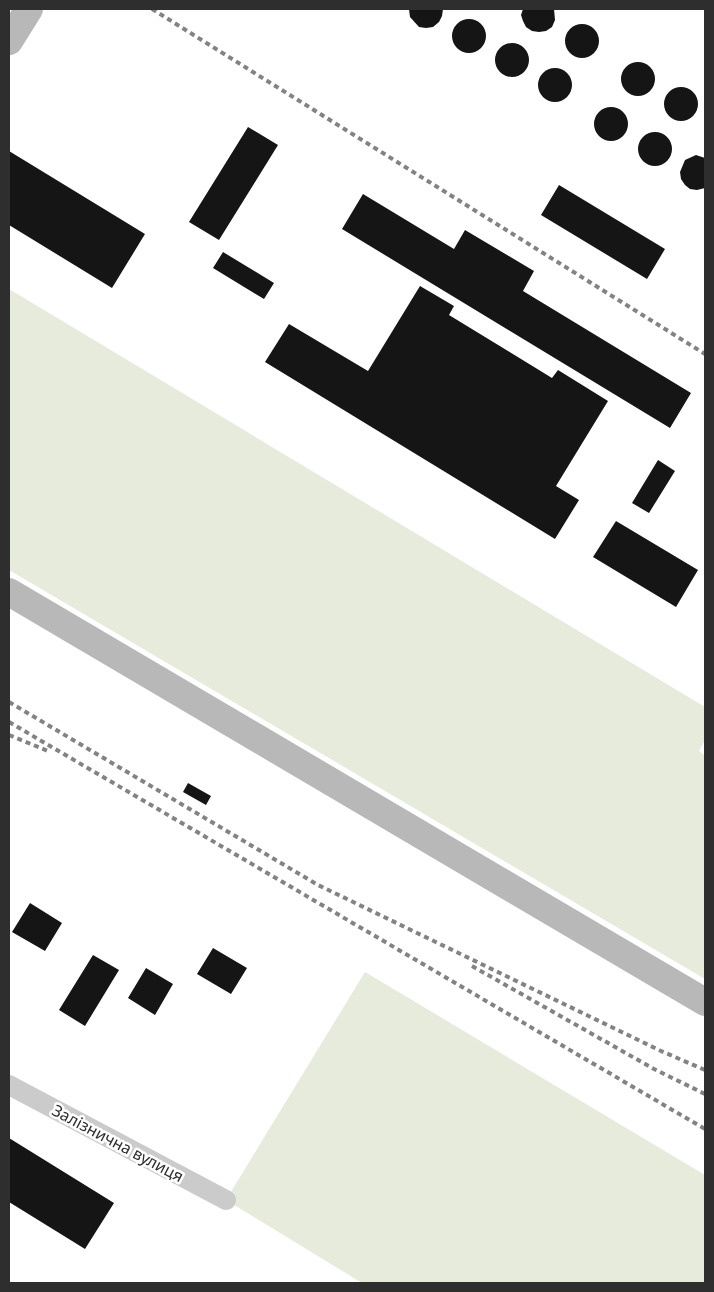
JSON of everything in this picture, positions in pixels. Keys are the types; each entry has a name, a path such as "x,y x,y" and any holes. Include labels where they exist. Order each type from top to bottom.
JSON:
{"street":[{"path":"9,41 29,9"},
{"path":"9,592 705,1002"},
{"name":"Залізнична вулиця","path":"9,1085 226,1200"}],"shaded area":[{"path":"9,289 705,707 705,740 699,751 705,756 705,979 9,570"},
{"path":"365,972 705,1175 705,1283 362,1283 226,1200"}],"building":[{"path":"409,9 443,9 439,22 433,27 426,28 419,27 410,17"},
{"path":"523,9 554,9 555,20 552,27 546,31 532,31 526,27 523,21 521,15"},
{"path":"469,19 476,20 481,24 485,29 485,43 481,48 476,52 469,53 462,52 457,48 453,43 452,36 453,29 457,24 462,20"},
{"path":"582,24 589,25 594,29 598,34 598,48 594,53 589,57 582,58 575,57 570,53 566,48 565,41 566,34 570,29 575,25"},
{"path":"512,43 519,44 524,48 528,53 528,67 524,72 519,76 512,77 505,76 500,72 496,67 495,60 496,53 500,48 505,44"},
{"path":"638,62 645,63 650,67 654,72 654,86 650,91 645,95 638,96 631,95 626,91 622,86 621,79 622,72 626,67 631,63"},
{"path":"555,68 562,69 567,73 571,78 571,92 567,97 562,101 555,102 548,101 543,97 539,92 538,85 539,78 543,73 548,69"},
{"path":"681,87 688,88 693,92 697,97 697,111 693,116 688,120 681,121 674,120 669,116 665,111 664,104 665,97 669,92 674,88"},
{"path":"611,107 618,108 623,112 627,117 627,131 623,136 618,140 611,141 604,140 599,136 595,131 594,124 595,117 599,112 604,108"},
{"path":"248,127 278,145 219,240 189,222"},
{"path":"655,132 662,133 667,137 671,142 671,156 667,161 662,165 655,166 648,165 643,161 639,156 638,149 639,142 643,137 648,133"},
{"path":"9,151 145,234 112,288 9,225"},
{"path":"696,155 705,158 705,188 697,190 690,189 685,185 681,179 680,172 685,160"},
{"path":"559,185 665,249 647,279 541,215"},
{"path":"363,194 454,249 465,230 534,271 523,291 691,393 670,428 342,229"},
{"path":"223,252 274,283 264,299 213,268"},
{"path":"420,286 454,306 449,315 552,378 558,370 608,401 556,486 579,500 555,539 265,362 289,324 368,371"},
{"path":"658,460 675,471 649,513 632,503"},
{"path":"616,521 698,570 676,607 593,557"},
{"path":"188,783 211,796 206,805 183,792"},
{"path":"30,903 62,923 45,951 12,932"},
{"path":"213,948 247,968 231,994 197,974"},
{"path":"93,955 119,970 85,1026 59,1010"},
{"path":"146,968 173,984 155,1015 128,998"},
{"path":"9,1138 114,1203 85,1249 9,1202"}],"railway":[{"path":"152,9 705,354"},
{"path":"9,702 318,885 661,1051 705,1070"},
{"path":"9,722 705,1129"},
{"path":"9,735 48,751"},
{"path":"472,966 654,1069 705,1094"}]}
